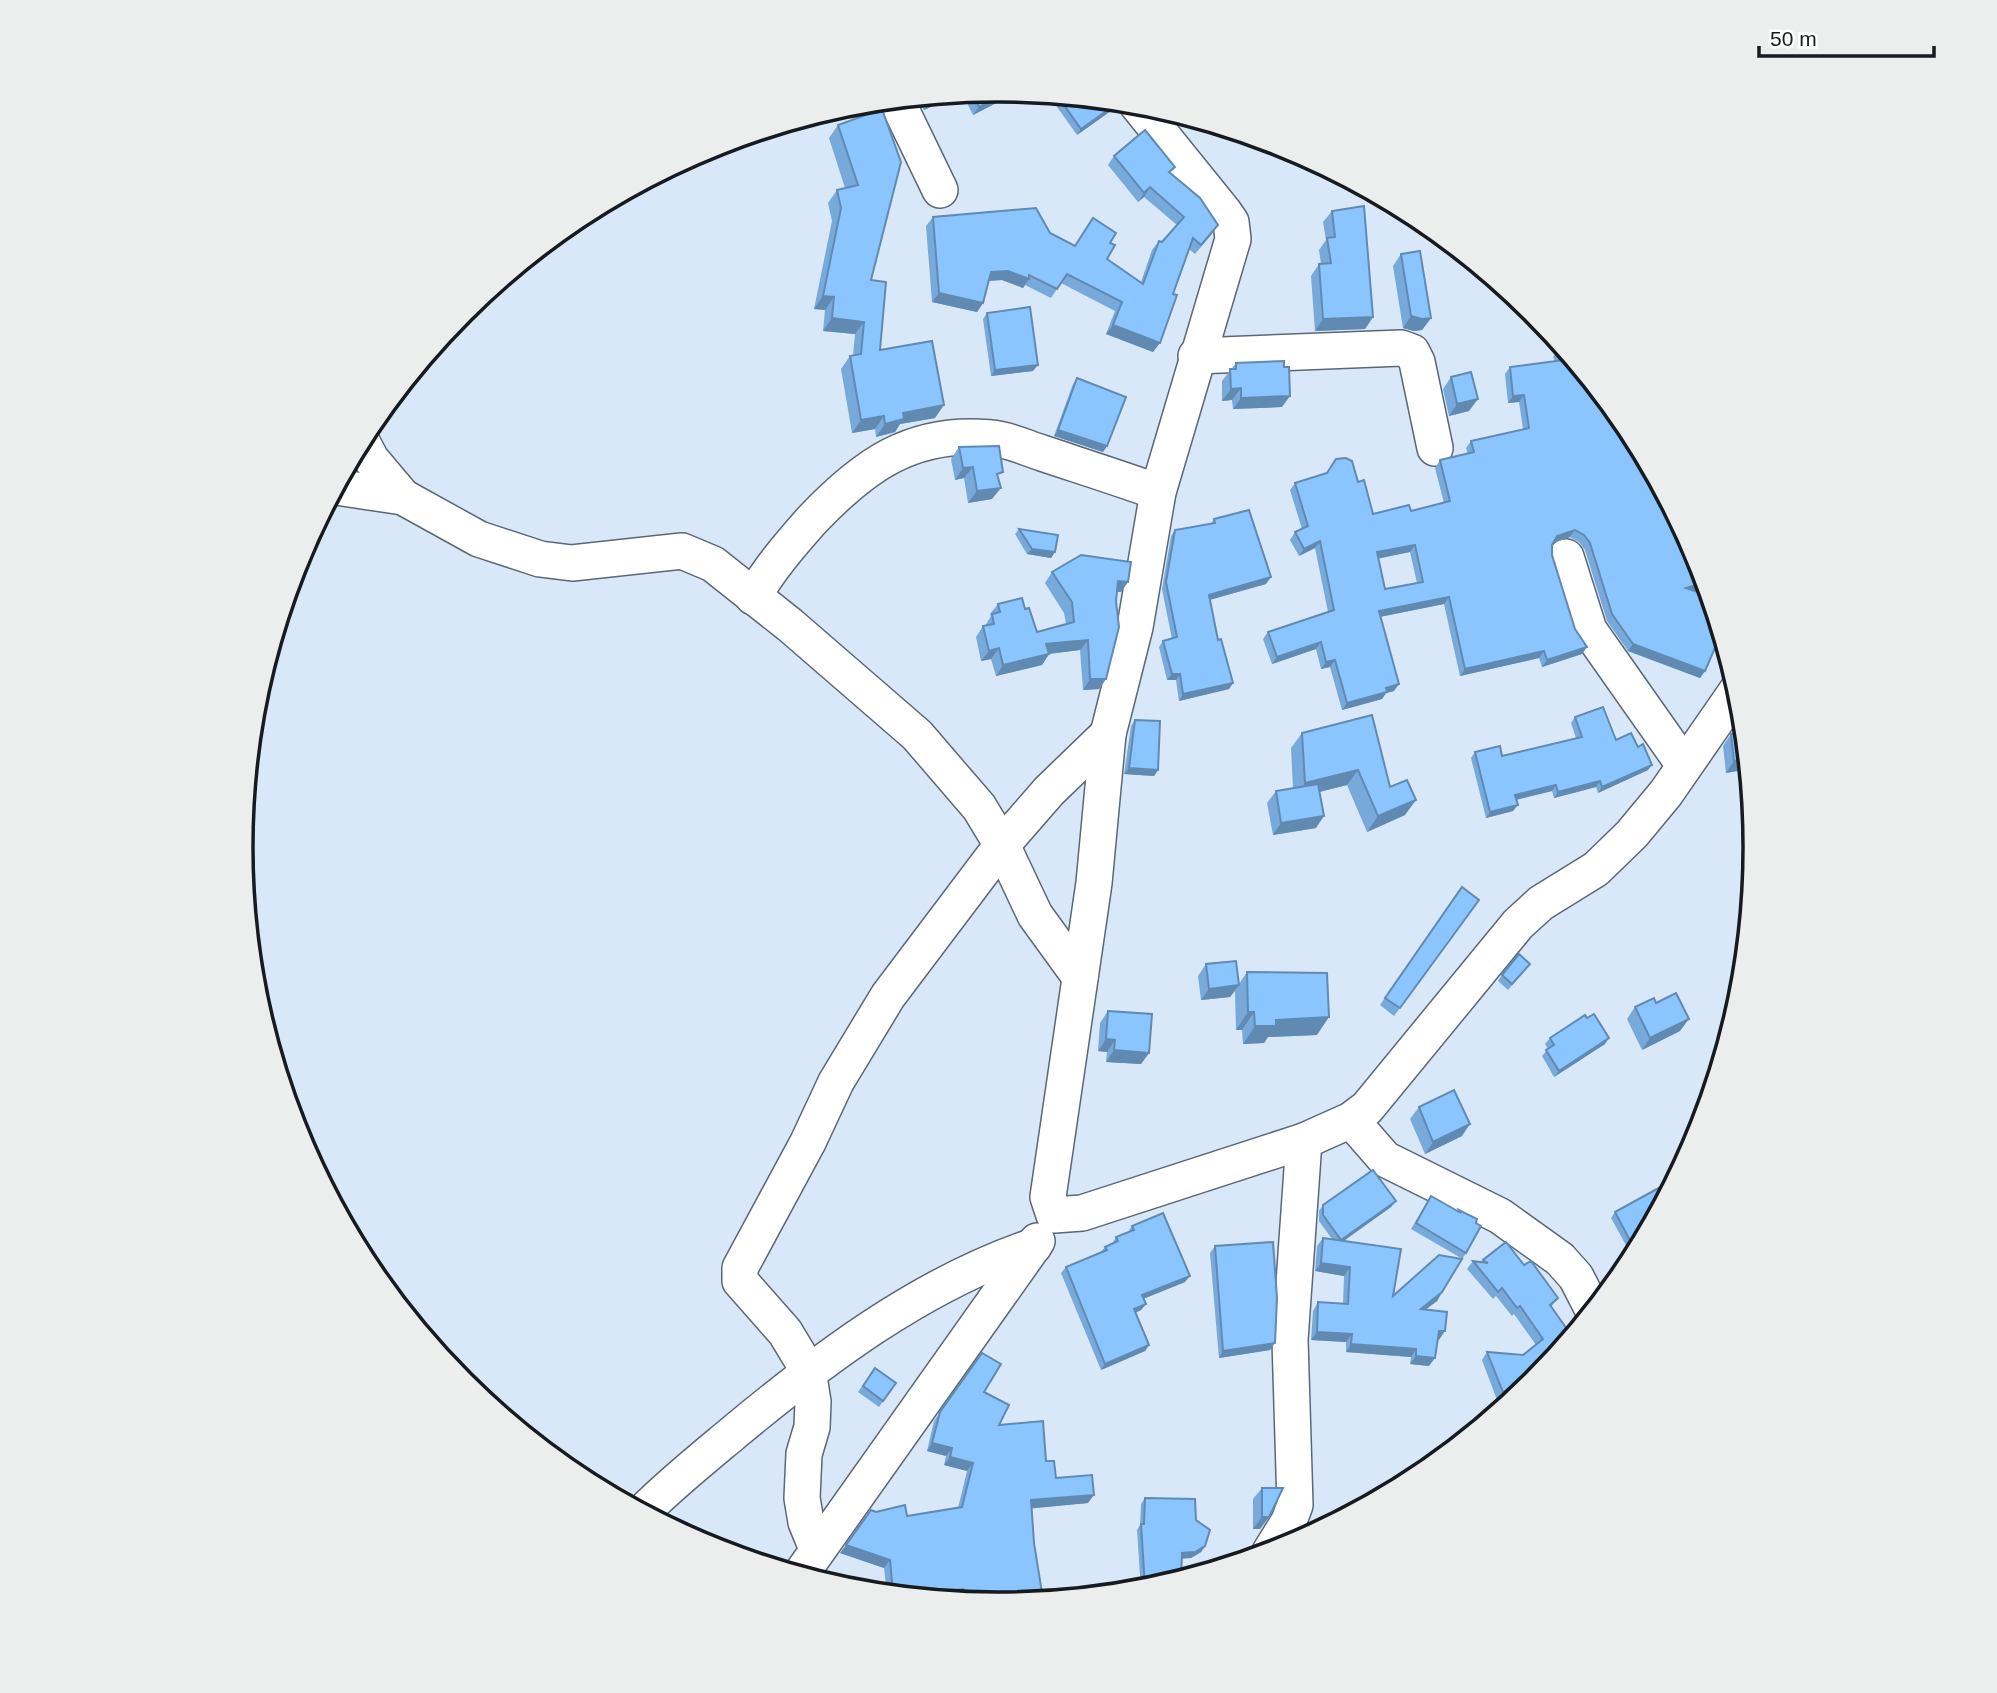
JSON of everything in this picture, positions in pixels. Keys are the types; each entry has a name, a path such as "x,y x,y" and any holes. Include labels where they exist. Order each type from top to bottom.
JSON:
{"street":[{"path":"900,108 940,190"},
{"path":"1054,1215 1048,1197 1094,883 1108,734 1135,627 1158,492 1196,356 1233,239 1231,222 1147,117"},
{"path":"1196,356 1401,348 1412,352 1417,362 1435,448"},
{"path":"753,597 774,562 836,495 875,462 897,451 931,442 957,436 995,438 1158,492"},
{"path":"367,452 403,497"},
{"path":"346,488 403,497 479,539 540,559 572,563 682,551 713,564 917,735 979,807 1002,845 1035,915 1080,977"},
{"path":"1566,557 1589,629 1684,765"},
{"path":"1054,1215 1082,1213 1304,1141 1351,1120 1367,1108 1518,924 1541,902 1596,869 1632,834 1729,702"},
{"path":"809,1561 802,1498 804,1454 812,1427 813,1402 808,1370 785,1332 740,1280 740,1268 861,1037 941,923 1002,845 1049,792 1108,734"},
{"path":"1351,1120 1385,1158 1500,1216 1560,1259 1576,1277 1589,1302"},
{"path":"1279,1537 1295,1504 1290,1340 1304,1141"},
{"path":"809,1561 1054,1215"},
{"path":"651,1505 808,1370 951,1280 984,1262 1034,1245"}],"building":[{"path":"1064,105 1108,110 1081,129"},
{"path":"883,111 901,162 871,280 886,282 880,350 932,341 944,405 903,413 904,419 885,424 884,416 861,420 850,356 861,354 864,322 832,318 834,297 823,296 841,208 837,190 858,185 838,125"},
{"path":"1145,130 1175,167 1169,172 1200,198 1218,225 1201,245 1193,238 1173,294 1177,295 1160,343 1113,325 1122,302 1067,274 1057,289 1029,275 1029,279 1008,271 991,272 983,303 939,293 933,217 1036,208 1050,233 1075,246 1093,218 1116,233 1110,243 1115,245 1107,259 1143,284 1159,241 1162,242 1184,217 1150,187 1144,193 1114,156"},
{"path":"1364,206 1373,317 1323,319 1319,264 1331,263 1327,238 1335,237 1332,211"},
{"path":"1420,251 1431,318 1422,319 1411,316 1401,254"},
{"path":"1030,307 1038,365 995,370 987,313"},
{"path":"1563,360 1618,433 1644,474 1687,561 1696,585 1686,588 1699,592 1704,607 1716,646 1705,671 1633,644 1612,614 1590,543 1584,535 1575,530 1557,536 1552,545 1552,555 1575,629 1587,647 1547,660 1544,651 1465,669 1449,597 1379,611 1399,684 1386,688 1387,692 1347,703 1335,660 1326,662 1321,642 1277,657 1268,632 1334,610 1320,541 1304,549 1295,532 1308,526 1295,483 1327,473 1336,459 1346,458 1352,461 1358,482 1364,480 1373,514 1409,505 1411,511 1450,501 1440,460 1474,452 1471,441 1529,428 1524,395 1513,396 1510,367","holes":["1415,545 1423,582 1385,589 1377,552"]},
{"path":"1284,361 1284,367 1289,367 1290,396 1241,398 1241,388 1231,389 1230,369 1236,369 1236,363"},
{"path":"1471,372 1478,399 1457,404 1451,377"},
{"path":"1077,378 1126,397 1107,446 1058,430"},
{"path":"999,446 1003,472 997,474 1001,488 977,491 973,467 963,468 959,447"},
{"path":"1249,510 1271,577 1209,595 1218,640 1221,639 1233,683 1183,694 1180,674 1172,674 1163,641 1177,637 1166,582 1175,530 1215,523 1214,519"},
{"path":"1019,529 1058,535 1055,552 1032,549"},
{"path":"1081,555 1131,562 1128,582 1118,581 1116,601 1119,627 1106,679 1090,679 1088,640 1046,644 1049,654 1003,665 999,648 989,651 983,626 994,624 992,614 1000,612 998,604 1022,598 1025,609 1029,608 1037,632 1074,622 1072,602 1052,572"},
{"path":"1603,707 1616,740 1631,733 1638,747 1643,744 1652,765 1602,787 1600,781 1558,792 1556,785 1515,795 1518,805 1490,812 1475,752 1500,746 1502,756 1582,737 1575,717"},
{"path":"1372,715 1390,787 1407,780 1416,800 1378,816 1358,770 1305,783 1302,733"},
{"path":"1135,720 1160,721 1158,770 1129,768"},
{"path":"1734,733 1738,760 1734,761 1731,734"},
{"path":"1318,784 1324,816 1281,823 1276,791"},
{"path":"1462,887 1479,900 1400,1008 1385,998"},
{"path":"1519,954 1530,964 1512,984 1502,975"},
{"path":"1236,961 1239,985 1209,989 1206,964"},
{"path":"1247,972 1327,973 1329,1017 1276,1020 1276,1026 1255,1026 1254,1012 1248,1012"},
{"path":"1676,993 1689,1019 1650,1038 1635,1007 1654,998 1656,1003"},
{"path":"1108,1011 1152,1014 1149,1053 1114,1050 1115,1040 1106,1039"},
{"path":"1594,1014 1609,1038 1559,1071 1546,1050 1554,1045 1550,1038 1585,1015 1587,1018"},
{"path":"1454,1090 1470,1124 1433,1142 1419,1107"},
{"path":"1373,1170 1396,1201 1341,1240 1323,1215 1323,1205"},
{"path":"1661,1186 1630,1241 1615,1212"},
{"path":"1431,1196 1477,1219 1476,1223 1481,1226 1466,1253 1416,1223"},
{"path":"1163,1213 1190,1276 1142,1295 1146,1304 1134,1309 1149,1345 1105,1364 1066,1267 1107,1250 1105,1247 1118,1241 1116,1237 1134,1230 1132,1226"},
{"path":"1323,1238 1401,1249 1393,1296 1439,1255 1462,1259 1442,1292 1421,1309 1447,1312 1445,1331 1439,1331 1435,1358 1416,1356 1416,1349 1351,1344 1352,1334 1317,1332 1318,1302 1348,1304 1350,1267 1321,1263"},
{"path":"1273,1242 1277,1298 1275,1343 1223,1351 1215,1246"},
{"path":"1506,1242 1524,1265 1531,1261 1558,1298 1550,1305 1567,1329 1503,1392 1487,1352 1523,1355 1543,1339 1520,1306 1517,1308 1502,1288 1498,1292 1473,1261 1488,1263 1483,1260"},
{"path":"982,1353 1001,1364 984,1392 1009,1405 999,1425 1043,1421 1046,1461 1054,1461 1056,1478 1092,1475 1094,1495 1031,1500 1042,1590 950,1590 892,1584 890,1560 846,1545 871,1510 876,1512 905,1505 907,1516 962,1507 973,1463 950,1457 952,1448 932,1443 940,1412"},
{"path":"875,1368 896,1383 883,1401 863,1386"},
{"path":"1262,1488 1283,1488 1269,1517 1262,1517"},
{"path":"1145,1498 1195,1499 1196,1520 1210,1530 1205,1546 1195,1552 1182,1553 1181,1568 1144,1577 1141,1524 1144,1524"}]}
